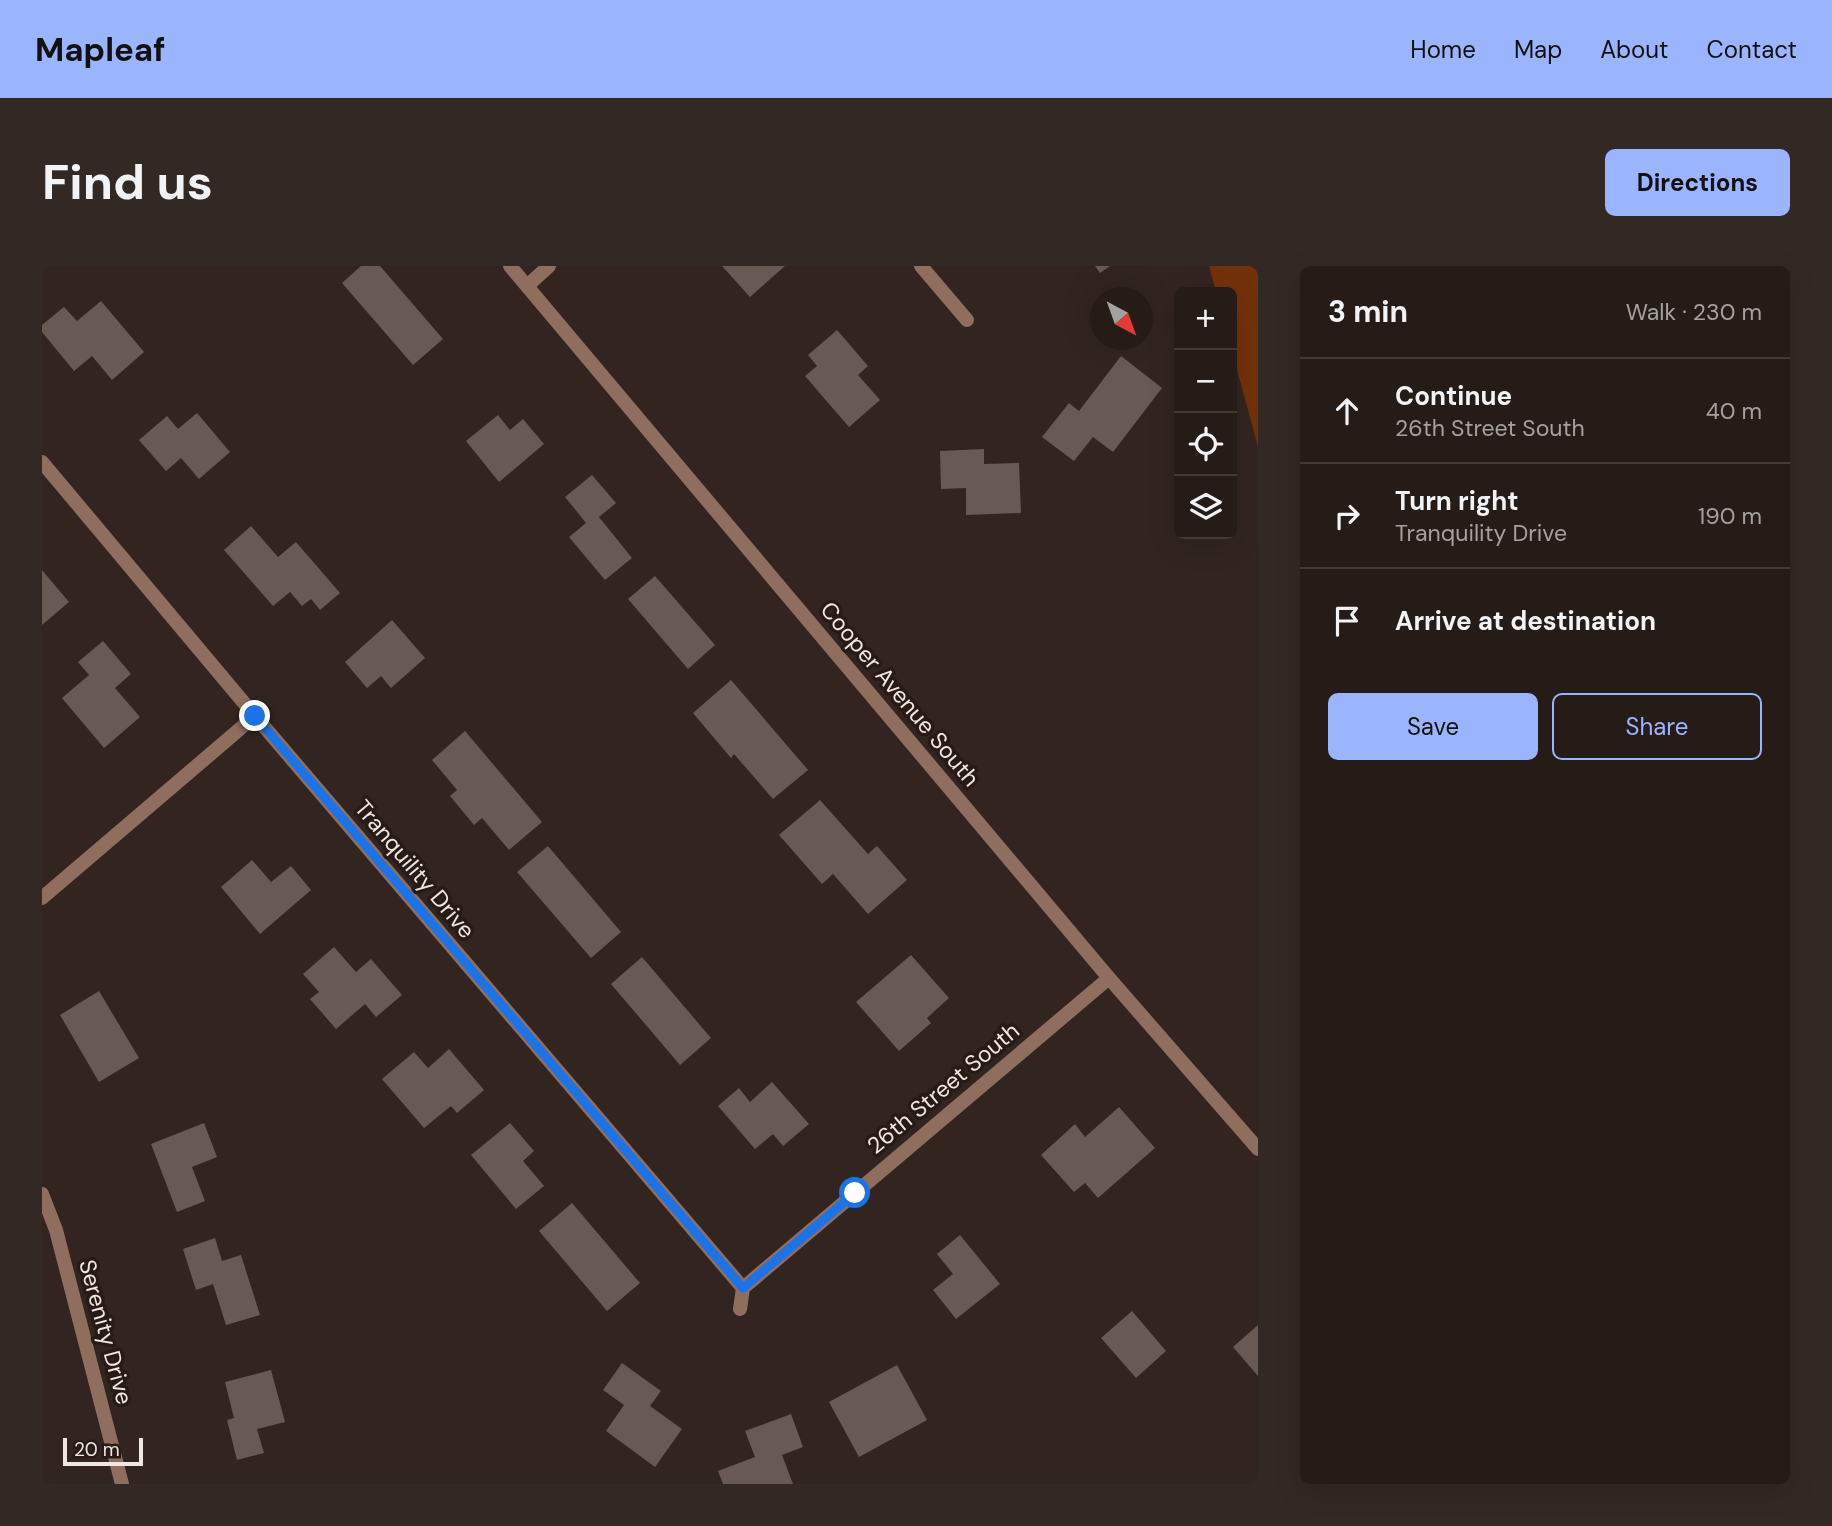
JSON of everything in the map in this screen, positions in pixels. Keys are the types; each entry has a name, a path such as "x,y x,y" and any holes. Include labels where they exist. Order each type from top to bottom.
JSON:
{"street":[{"name":"Cooper Avenue South","path":"510,266 1109,978 1258,1149"},
{"path":"527,286 549,266"},
{"path":"921,266 967,320"},
{"name":"Tranquility Drive","path":"42,462 743,1288"},
{"path":"42,898 255,716"},
{"name":"26th Street South","path":"743,1288 1109,978"},
{"name":"Serenity Drive","path":"42,1194 56,1230 122,1484"},
{"path":"740,1309 743,1288"}],"shaded area":[{"path":"1209,266 1258,266 1258,447 1237,369 1237,287 1215,287"}],"building":[{"path":"361,266 380,266 443,339 413,365 342,283"},
{"path":"722,266 785,266 750,297"},
{"path":"1095,266 1110,266 1100,273"},
{"path":"101,301 144,352 112,380 92,356 74,371 42,332 42,325 64,307 77,321"},
{"path":"837,330 868,366 858,375 880,400 849,427 805,376 817,366 808,355"},
{"path":"1121,356 1162,388 1113,452 1093,437 1074,461 1042,437 1069,403 1079,411"},
{"path":"197,413 230,452 199,479 181,458 166,471 139,440 167,416 178,429"},
{"path":"498,415 510,430 523,419 544,444 499,482 466,441"},
{"path":"984,449 984,464 1019,463 1021,513 966,515 966,488 941,489 940,451"},
{"path":"592,475 616,503 599,517 632,558 605,580 569,537 586,523 565,497"},
{"path":"251,526 278,557 296,542 340,593 320,610 311,599 302,606 290,592 273,606 224,550"},
{"path":"42,570 69,602 42,625"},
{"path":"655,576 715,645 688,669 628,599"},
{"path":"392,620 425,658 391,688 381,676 367,688 345,662"},
{"path":"103,641 131,674 115,688 140,717 104,748 62,698 89,675 78,662"},
{"path":"731,680 808,770 773,799 734,754 731,758 693,713"},
{"path":"465,731 542,822 509,850 482,818 474,825 450,796 457,790 432,760"},
{"path":"820,800 868,854 877,846 907,880 868,914 833,874 822,884 779,835"},
{"path":"548,846 621,932 591,958 517,872"},
{"path":"252,860 271,882 291,866 311,890 260,934 221,887"},
{"path":"334,947 356,972 371,959 402,995 376,1017 365,1004 336,1029 310,999 319,992 303,974"},
{"path":"911,955 949,998 927,1018 931,1023 899,1051 856,1002"},
{"path":"642,957 711,1038 680,1065 611,984"},
{"path":"99,991 139,1058 99,1082 60,1015"},
{"path":"449,1049 484,1090 457,1113 451,1106 424,1128 382,1079 414,1052 428,1068"},
{"path":"772,1082 809,1124 783,1146 773,1134 755,1149 718,1106 739,1088 750,1102"},
{"path":"1119,1107 1155,1148 1098,1198 1085,1183 1074,1192 1041,1155 1075,1124 1085,1137"},
{"path":"204,1123 217,1157 192,1167 205,1201 177,1212 151,1144"},
{"path":"510,1123 534,1151 523,1161 544,1186 516,1209 471,1155"},
{"path":"572,1203 640,1283 607,1311 539,1231"},
{"path":"960,1235 1000,1284 956,1319 933,1290 953,1274 937,1254"},
{"path":"215,1238 222,1261 241,1255 260,1315 226,1325 213,1284 196,1290 183,1249"},
{"path":"1132,1311 1166,1351 1136,1378 1101,1338"},
{"path":"1258,1325 1258,1376 1233,1347"},
{"path":"622,1363 661,1391 650,1406 682,1429 655,1467 606,1431 624,1405 603,1390"},
{"path":"897,1365 927,1420 859,1457 829,1402"},
{"path":"271,1370 285,1422 257,1429 264,1453 237,1460 227,1420 234,1418 225,1382"},
{"path":"791,1414 803,1447 782,1455 793,1484 723,1484 718,1471 755,1457 745,1431"}],"route":[{"path":"255,716 743,1288 855,1193"}]}
